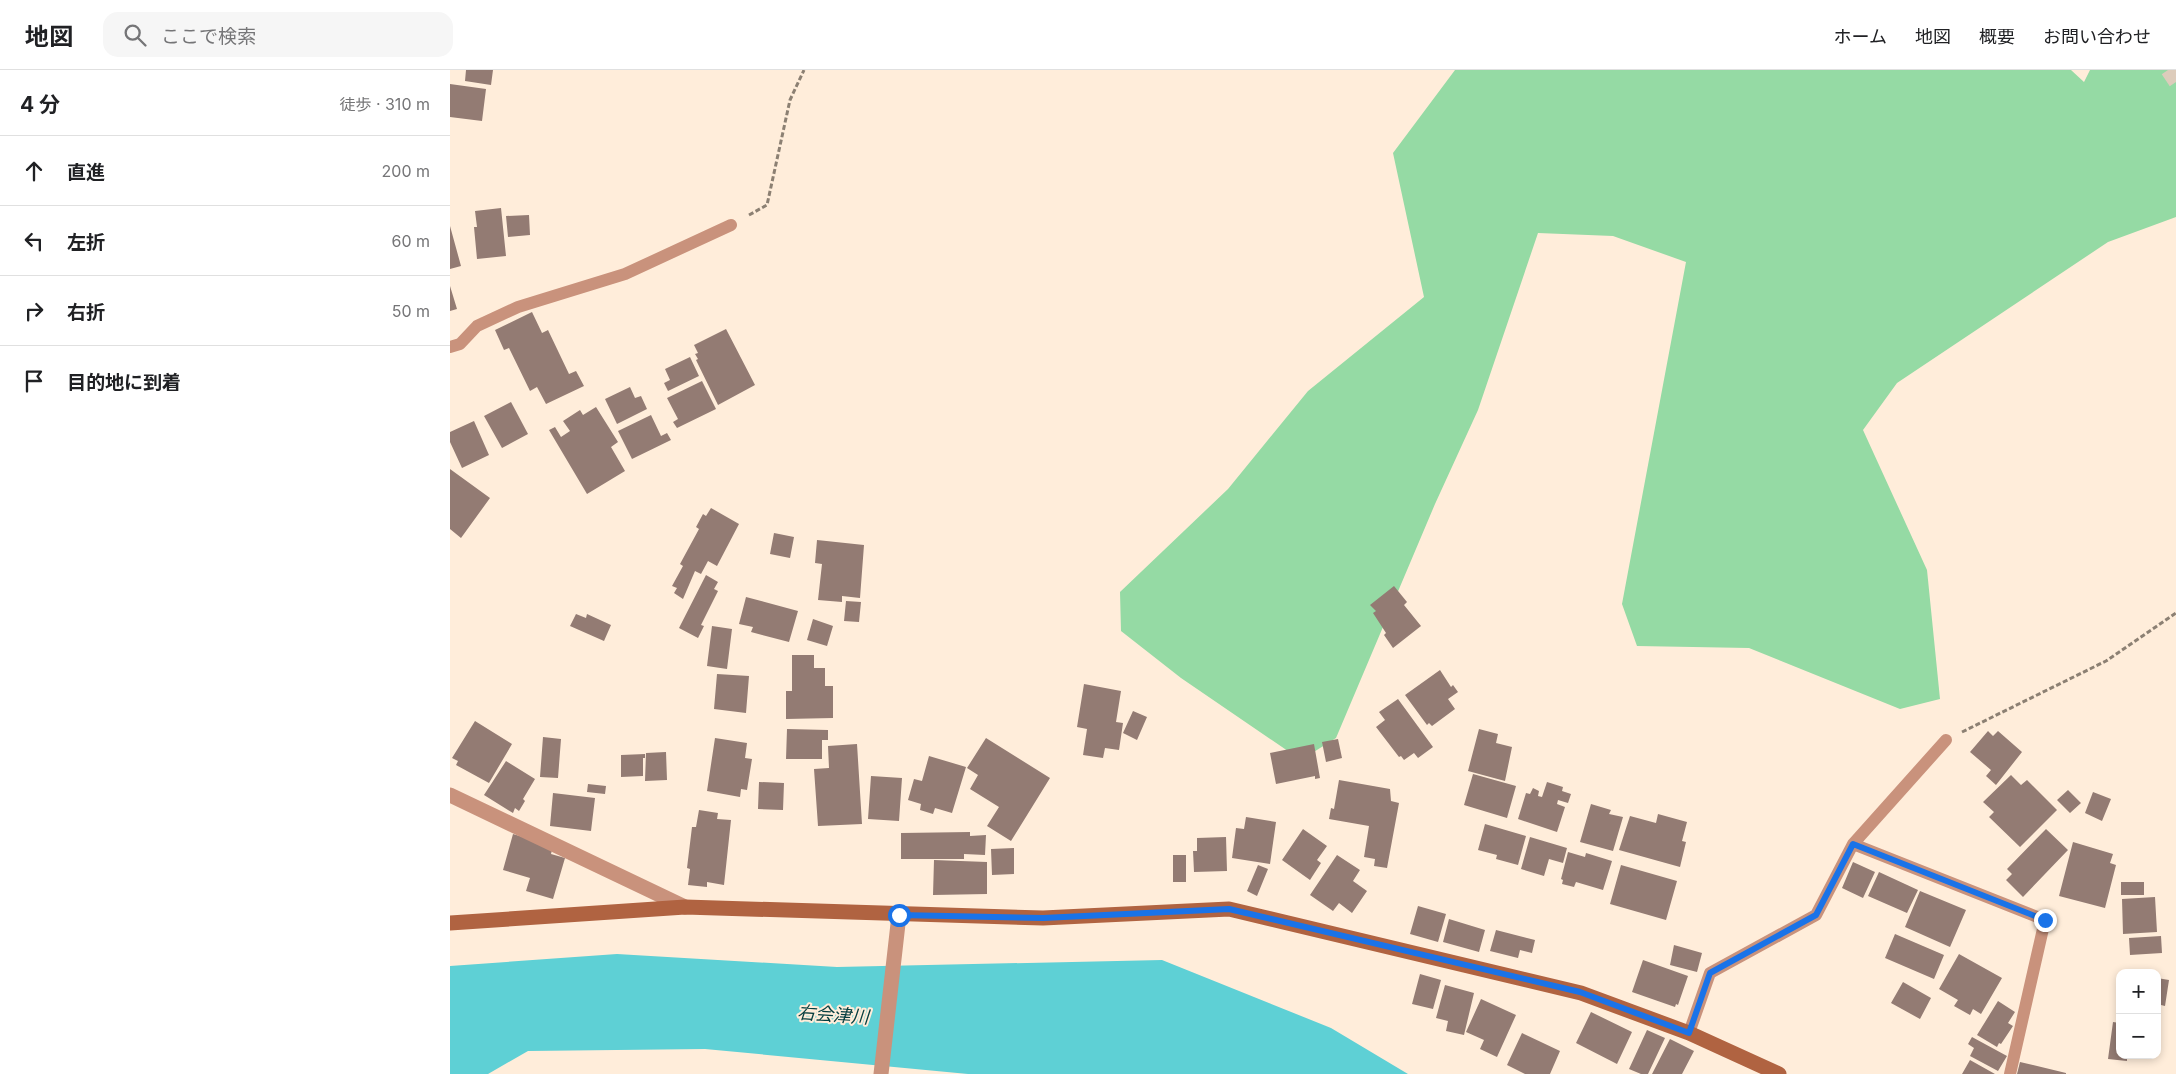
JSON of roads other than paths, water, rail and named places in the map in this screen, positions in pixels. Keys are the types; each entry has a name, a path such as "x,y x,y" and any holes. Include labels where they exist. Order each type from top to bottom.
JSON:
{"street":[{"path":"450,795 685,907"},
{"path":"450,923 685,907 897,920 1043,918 1229,909 1580,992 1689,1033 1779,1074"},
{"path":"881,1074 897,920"}],"lane":[{"path":"450,347 460,344 477,326 518,307 625,274 731,225"},
{"path":"1689,1033 1710,973 1816,915 1853,844 1946,740"},
{"path":"1853,844 2045,920 2010,1074"}],"water":[{"name":"右会津川","path":"617,954 837,967 1162,960 1331,1028 1408,1074 968,1074 705,1049 528,1051 488,1074 450,1074 450,966"}],"tunnel":[{"path":"2168,70 2176,82"}]}
